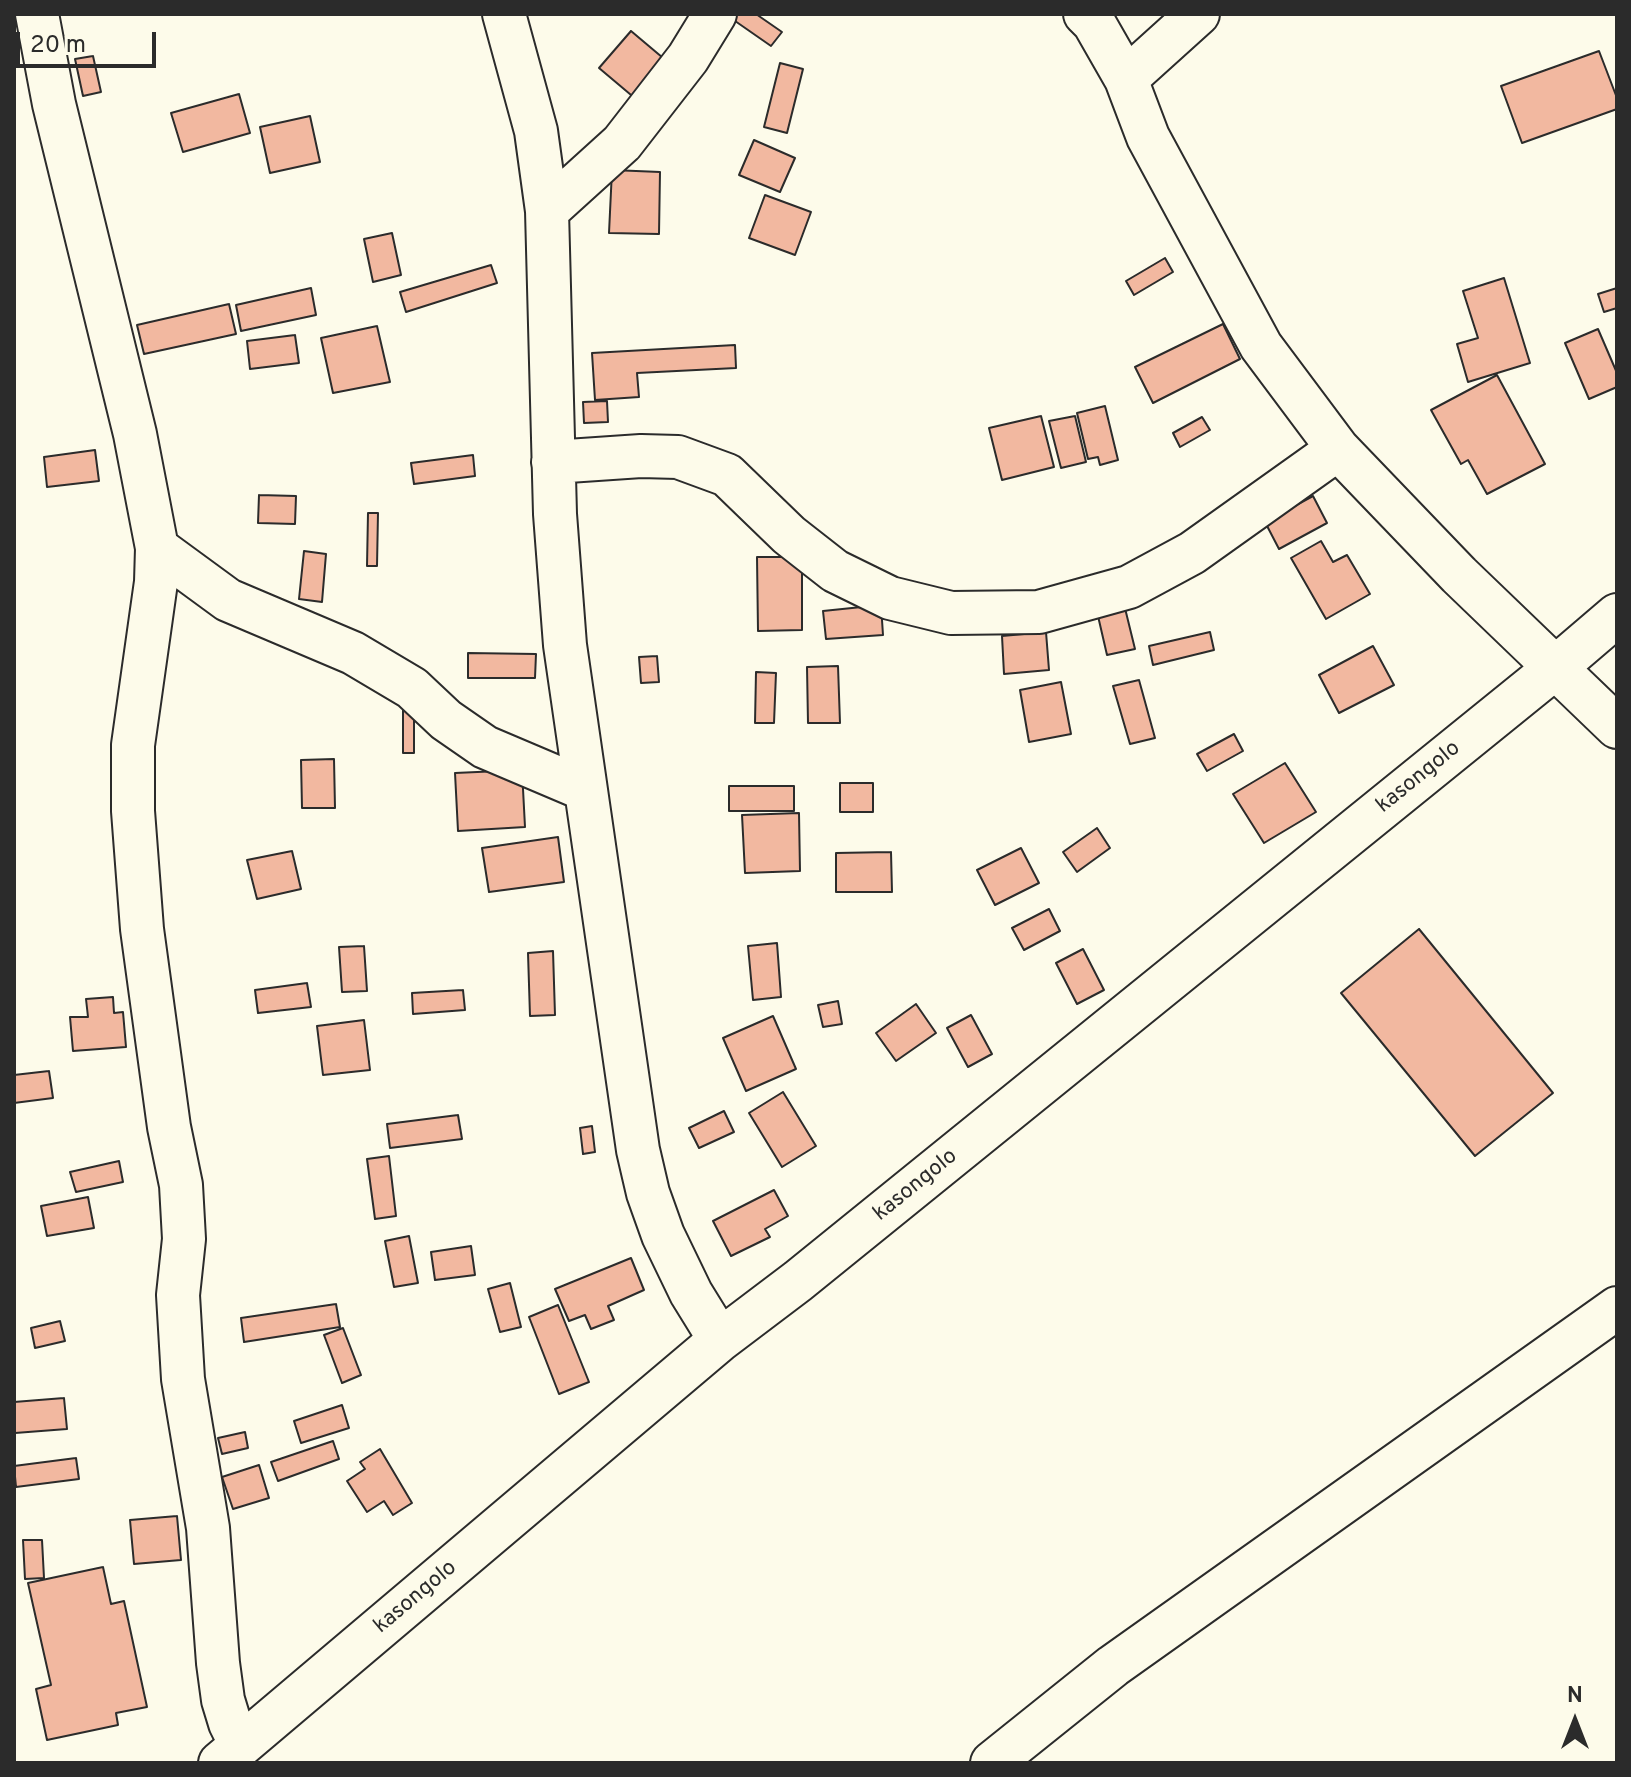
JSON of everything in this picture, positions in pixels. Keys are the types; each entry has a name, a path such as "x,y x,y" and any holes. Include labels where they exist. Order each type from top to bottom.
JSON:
{"street":[{"path":"37,14 54,104 135,434 157,548 156,582 133,745 133,811 142,929 169,1127 181,1185 184,1239 178,1295 183,1379 208,1528 223,1700 230,1723 231,1754"},
{"path":"504,14 536,131 547,211 553,462 565,645 638,1150 648,1193 663,1235 691,1293 720,1340"},
{"path":"547,211 622,143 688,58 715,14"},
{"path":"1085,14 1094,23 1126,79 1148,137 1261,346 1338,449 1459,575 1617,727"},
{"path":"1126,79 1198,14"},
{"path":"553,462 641,456 678,457 727,475 789,535 835,571 890,598 951,613 1039,612 1129,587 1192,553 1338,449"},
{"path":"157,548 228,600 353,653 412,688 446,720 485,747 584,789"},
{"name":"kasongolo","path":"231,1754 720,1340 798,1281 1617,615"},
{"path":"992,1763 1113,1666 1617,1308"}],"building":[{"path":"725,14 756,14 782,32 771,46"},
{"path":"631,31 669,63 637,100 599,68"},
{"path":"1599,51 1617,98 1617,109 1522,143 1501,86"},
{"path":"93,56 101,92 83,96 75,59"},
{"path":"780,63 803,69 787,133 764,127"},
{"path":"239,94 250,133 183,152 171,113"},
{"path":"310,116 320,162 270,173 260,127"},
{"path":"754,140 795,158 780,192 739,175"},
{"path":"612,170 660,172 659,234 609,233"},
{"path":"765,195 811,212 795,255 749,238"},
{"path":"392,233 401,275 373,282 364,239"},
{"path":"1165,258 1173,272 1134,295 1126,281"},
{"path":"491,265 497,283 406,312 400,292"},
{"path":"1504,278 1530,363 1468,382 1457,344 1478,338 1463,291"},
{"path":"311,288 316,315 241,331 236,305"},
{"path":"1617,288 1617,308 1604,312 1598,294"},
{"path":"229,304 236,334 144,354 137,325"},
{"path":"1223,324 1240,359 1153,403 1135,367"},
{"path":"377,326 390,382 333,393 321,338"},
{"path":"1598,329 1617,373 1617,387 1589,399 1565,343"},
{"path":"295,335 299,363 250,369 247,341"},
{"path":"735,345 736,368 637,373 639,397 595,400 592,353"},
{"path":"1497,375 1545,464 1487,494 1468,460 1461,464 1431,410"},
{"path":"607,401 608,422 584,423 583,402"},
{"path":"1105,406 1118,460 1100,465 1098,457 1088,459 1077,413"},
{"path":"1041,416 1054,467 1002,480 989,428"},
{"path":"1075,416 1086,462 1061,468 1049,421"},
{"path":"1202,417 1210,430 1180,447 1173,433"},
{"path":"95,450 99,481 47,487 44,457"},
{"path":"473,455 475,476 414,484 411,463"},
{"path":"259,495 296,496 295,524 258,523"},
{"path":"1313,496 1327,523 1279,549 1265,522"},
{"path":"368,513 378,513 377,566 367,566"},
{"path":"1321,541 1333,562 1347,555 1370,594 1326,619 1291,558"},
{"path":"304,551 326,554 322,602 299,599"},
{"path":"757,557 802,557 802,630 758,631"},
{"path":"1122,596 1135,649 1107,655 1095,603"},
{"path":"881,605 883,635 826,639 823,611"},
{"path":"1046,632 1049,670 1004,674 1002,636"},
{"path":"1210,632 1214,650 1153,665 1149,646"},
{"path":"1373,646 1394,685 1339,713 1319,675"},
{"path":"468,653 536,654 535,678 468,678"},
{"path":"657,656 659,682 641,683 639,657"},
{"path":"838,666 840,723 808,723 807,667"},
{"path":"756,672 776,673 774,723 755,723"},
{"path":"1139,680 1155,738 1130,744 1113,686"},
{"path":"1061,682 1071,734 1029,742 1020,690"},
{"path":"403,703 414,703 414,753 403,753"},
{"path":"1234,734 1243,751 1207,771 1197,754"},
{"path":"334,759 335,808 302,808 301,760"},
{"path":"1285,763 1316,812 1264,843 1233,794"},
{"path":"522,770 525,827 458,831 455,773"},
{"path":"840,783 873,783 873,812 840,812"},
{"path":"729,786 794,786 794,811 729,811"},
{"path":"799,813 800,871 745,873 742,815"},
{"path":"1097,828 1110,848 1077,872 1063,852"},
{"path":"558,837 564,882 489,892 482,848"},
{"path":"1021,848 1039,883 995,905 977,870"},
{"path":"292,851 301,889 257,899 247,860"},
{"path":"891,852 892,892 836,892 836,853"},
{"path":"1049,909 1060,931 1024,950 1012,928"},
{"path":"1419,929 1553,1093 1475,1156 1341,993"},
{"path":"777,943 781,997 753,1000 748,946"},
{"path":"364,946 367,991 342,992 339,947"},
{"path":"1083,949 1104,990 1077,1004 1056,963"},
{"path":"553,951 555,1015 530,1016 528,953"},
{"path":"307,983 311,1007 258,1013 255,990"},
{"path":"463,990 465,1010 413,1014 412,993"},
{"path":"113,997 114,1013 123,1012 126,1047 73,1051 70,1017 88,1017 86,999"},
{"path":"838,1001 842,1024 823,1027 818,1005"},
{"path":"916,1004 936,1033 896,1061 876,1033"},
{"path":"971,1015 992,1054 968,1067 947,1028"},
{"path":"773,1016 796,1069 746,1091 723,1038"},
{"path":"364,1020 370,1070 323,1075 317,1026"},
{"path":"49,1071 53,1098 14,1103 14,1075"},
{"path":"783,1092 816,1146 782,1167 749,1113"},
{"path":"724,1111 734,1132 699,1148 689,1128"},
{"path":"458,1115 462,1139 390,1148 387,1124"},
{"path":"592,1126 595,1152 583,1154 580,1128"},
{"path":"389,1156 396,1216 375,1219 367,1159"},
{"path":"119,1161 123,1182 76,1192 70,1172"},
{"path":"774,1190 788,1216 765,1229 770,1237 731,1256 713,1221"},
{"path":"88,1197 94,1228 47,1236 41,1206"},
{"path":"409,1236 418,1283 394,1287 385,1241"},
{"path":"471,1246 475,1275 435,1280 431,1252"},
{"path":"631,1258 644,1290 608,1306 614,1320 591,1329 585,1315 569,1321 555,1289"},
{"path":"510,1283 521,1327 500,1332 488,1289"},
{"path":"336,1304 340,1327 244,1342 241,1318"},
{"path":"558,1305 589,1382 559,1394 529,1317"},
{"path":"60,1321 65,1341 35,1348 31,1328"},
{"path":"343,1328 361,1375 342,1383 324,1335"},
{"path":"64,1398 67,1429 15,1433 14,1402"},
{"path":"342,1405 349,1428 301,1443 294,1421"},
{"path":"245,1432 248,1448 222,1454 218,1438"},
{"path":"333,1441 339,1459 278,1481 271,1462"},
{"path":"380,1449 412,1503 393,1515 384,1501 367,1512 347,1481 365,1469 360,1462"},
{"path":"76,1458 79,1479 16,1487 14,1466"},
{"path":"259,1465 269,1498 233,1509 222,1477"},
{"path":"177,1516 181,1560 134,1564 130,1520"},
{"path":"23,1540 42,1540 44,1578 25,1579"},
{"path":"103,1567 111,1604 124,1601 147,1707 116,1713 118,1725 47,1740 36,1689 51,1685 28,1583"}]}
